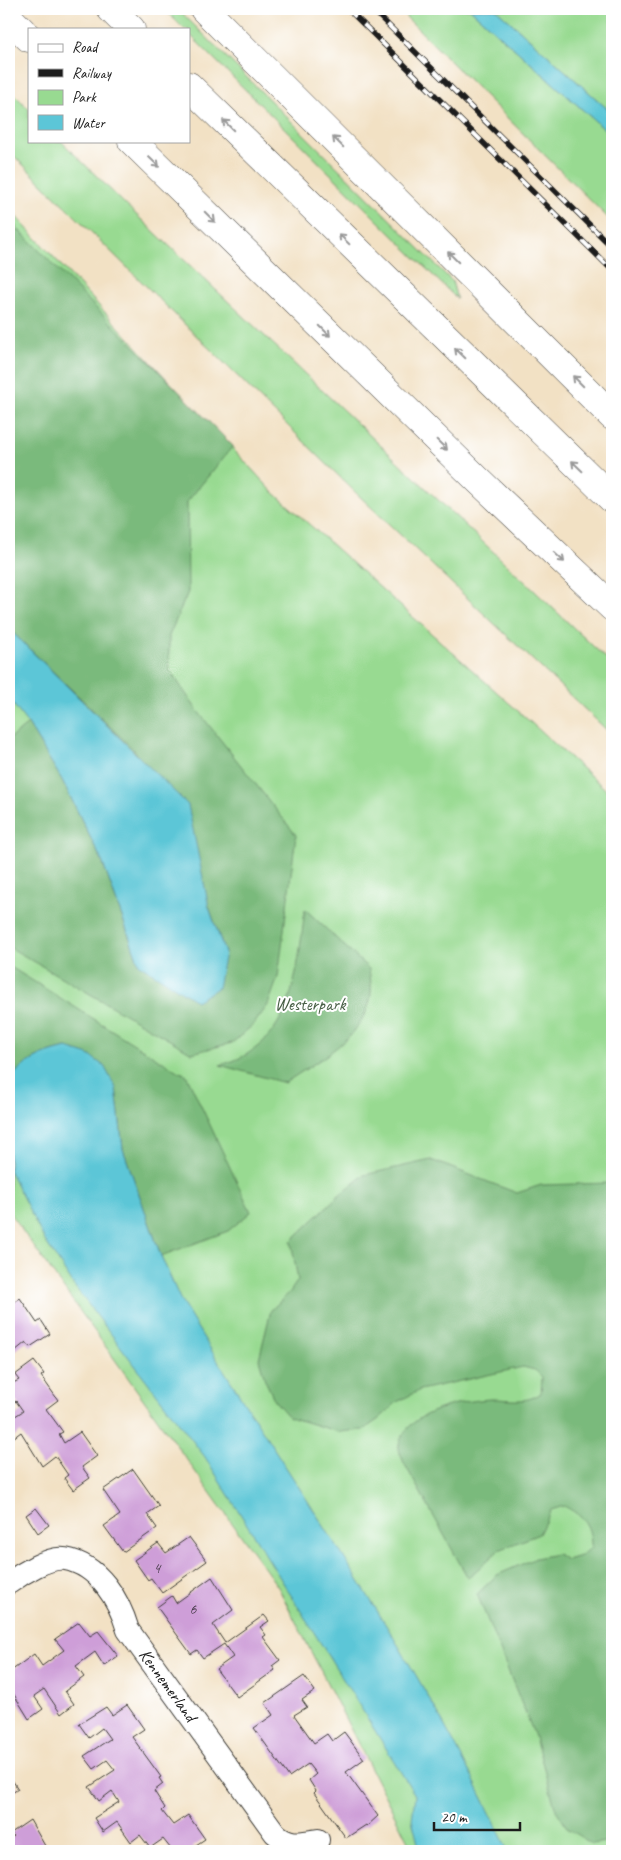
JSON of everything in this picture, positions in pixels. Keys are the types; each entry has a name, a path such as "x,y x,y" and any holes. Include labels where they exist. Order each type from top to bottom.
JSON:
{"highway":[{"path":"111,9 130,28"},
{"path":"204,9 612,416"},
{"path":"9,18 28,37"},
{"path":"190,87 612,499"},
{"path":"133,142 476,479 612,607"}],"street":[{"name":"Kennemerland","path":"9,1584 33,1568 63,1558 86,1568 104,1583 121,1607 128,1630 275,1833 277,1846 318,1840"}],"green space":[{"path":"164,9 178,9 452,281 457,299 190,35 190,28 183,28"},
{"path":"398,9 470,9 612,136 612,222"},
{"path":"496,9 612,9 612,113"},
{"path":"9,89 28,108 28,142 62,142 126,205 612,664 612,735 355,492 9,151"},
{"name":"Westerpark","path":"9,209 231,448 233,446 233,449 272,491 612,795 612,1851 413,1851 278,1587 9,1212"},
{"path":"9,220 233,446 187,502 188,592 169,636 169,669 197,710 296,835 278,977 268,1005 254,1024 232,1043 192,1053 9,947 9,739 28,724 62,780 102,861 139,964 225,953 209,907 135,751 9,629"},
{"path":"305,909 369,969 371,993 368,1008 361,1022 351,1035 338,1046 285,1083 220,1065 245,1055 263,1041 277,1024 287,1004 294,981"},
{"path":"9,966 179,1072 186,1074 251,1212 228,1231 161,1256 123,1149 116,1088 67,1048 50,1052 35,1059 21,1068 9,1080"},
{"path":"431,1160 517,1193 541,1185 612,1183 612,1841 592,1844 568,1829 556,1810 534,1734 477,1594 497,1575 536,1558 557,1554 567,1560 580,1556 591,1547 591,1539 585,1522 576,1513 564,1506 551,1510 539,1534 499,1550 468,1578 404,1463 399,1449 404,1433 424,1416 452,1405 467,1402 493,1399 530,1399 541,1393 542,1377 535,1370 523,1367 420,1390 397,1402 379,1419 363,1430 339,1432 289,1417 275,1401 265,1380 259,1359 271,1310 290,1292 298,1280 291,1241 339,1195 364,1175"}],"water":[{"path":"470,9 496,9 612,113 612,136"},
{"path":"9,629 188,805 209,907 225,953 218,988 196,1001 139,964 102,861 62,780 28,724 9,699"},
{"path":"67,1048 89,1055 104,1066 116,1088 123,1149 161,1256 181,1301 395,1640 473,1779 508,1851 420,1851 412,1820 415,1795 205,1457 75,1287 44,1239 9,1170 9,1080 21,1068 35,1059 50,1052"}],"building":[{"path":"20,1298 37,1323 41,1320 50,1334 30,1347 26,1342 9,1356 9,1306"},
{"path":"34,1361 44,1374 41,1376 58,1400 46,1409 63,1432 59,1434 64,1443 80,1432 97,1456 82,1467 90,1478 73,1490 64,1478 68,1475 55,1456 42,1466 21,1432 9,1441 9,1420 23,1411 16,1401 9,1406 9,1385 19,1380 15,1375"},
{"path":"133,1469 159,1506 147,1514 157,1528 123,1552 104,1526 120,1515 103,1490"},
{"path":"36,1508 49,1525 38,1533 26,1515"},
{"path":"189,1537 207,1561 162,1593 151,1578 148,1580 134,1560 158,1543 166,1553"},
{"path":"212,1577 233,1610 213,1625 225,1643 264,1615 269,1621 260,1627 266,1635 263,1637 280,1660 272,1666 275,1670 237,1697 216,1669 233,1657 224,1644 203,1658 197,1650 191,1654 157,1607 172,1596 176,1603"},
{"path":"79,1622 90,1636 98,1631 118,1656 104,1666 95,1652 76,1666 84,1677 65,1691 74,1704 61,1714 44,1689 34,1696 43,1709 29,1719 13,1693 9,1696 9,1668 11,1671 34,1654 42,1666 64,1650 55,1639"},
{"path":"304,1676 315,1691 302,1700 307,1707 294,1715 314,1743 327,1734 332,1741 344,1732 364,1759 346,1772 378,1816 367,1826 346,1838 314,1793 316,1791 309,1780 316,1774 308,1764 289,1777 254,1728 273,1715 265,1703"},
{"path":"127,1705 144,1729 132,1737 161,1777 159,1778 163,1784 154,1791 165,1808 162,1811 173,1825 188,1815 205,1839 193,1847 196,1851 169,1851 171,1849 163,1839 150,1848 140,1835 131,1842 117,1822 103,1832 94,1818 119,1802 112,1791 99,1801 89,1787 115,1770 107,1760 94,1769 84,1756 110,1739 102,1728 89,1738 79,1724 106,1707 112,1715"},
{"path":"9,1775 18,1789 9,1795"},
{"path":"30,1820 48,1851 9,1851 9,1840 14,1836 11,1833"}],"railway":[{"path":"348,9 612,270"},
{"path":"372,9 612,247"}]}
